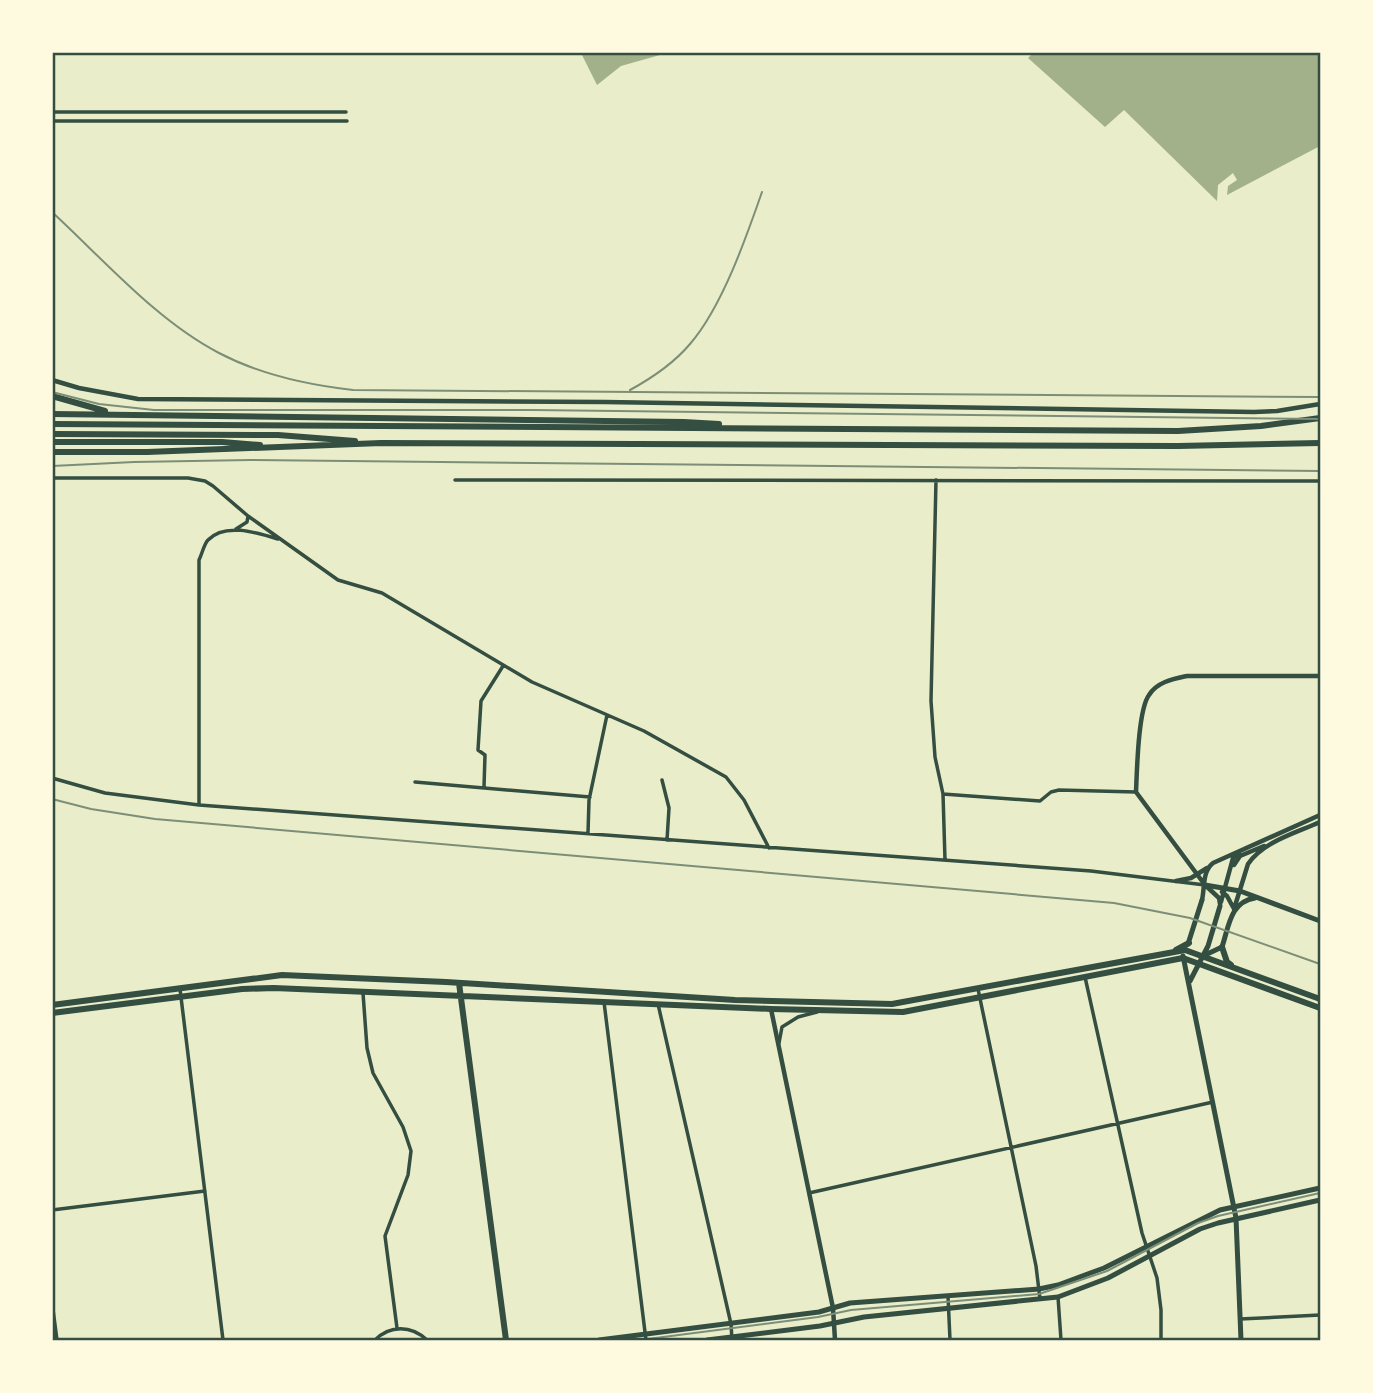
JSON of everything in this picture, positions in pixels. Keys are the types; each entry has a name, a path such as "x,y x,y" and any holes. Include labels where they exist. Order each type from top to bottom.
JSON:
{"main road":[{"path":"52,396 96,409 127,414"},
{"path":"52,414 684,422 748,428"},
{"path":"52,424 1178,430 1261,426 1321,418"},
{"path":"52,434 278,436 381,443"},
{"path":"52,442 222,442 278,448"},
{"path":"52,452 147,452 381,443 1178,446 1321,443"},
{"path":"1205,885 1240,891 1321,921"},
{"path":"1232,967 1227,962 1222,947 1234,910 1241,902 1258,898"},
{"path":"1202,900 1184,954 1236,1218 1241,1340"},
{"path":"1189,987 1190,977 1208,946 1220,905"},
{"path":"52,1005 242,989 363,991 771,1009 903,1012 1171,952 1189,943"},
{"path":"1203,956 1222,947"},
{"path":"1171,952 1203,956 1321,999"},
{"path":"52,1013 282,975 735,1000 892,1004 1085,977 1184,954 1198,963 1321,1008"},
{"path":"459,983 506,1340"},
{"path":"599,1340 646,1338 819,1312 850,1303 1039,1289 1104,1268 1208,1215 1321,1188"},
{"path":"707,1340 732,1339 864,1317 1058,1297 1150,1258 1200,1229 1236,1218 1321,1200"}],"street":[{"path":"52,112 346,112"},
{"path":"52,121 346,121"},
{"path":"52,380 138,399 605,402 1254,412 1321,406"},
{"path":"52,478 197,479 213,486 247,516 338,579 382,593 531,682 644,731 726,777 744,800 769,848"},
{"path":"455,480 1321,481"},
{"path":"936,480 931,701 935,757 943,794 945,860"},
{"path":"199,806 199,560 207,540 241,528 247,522 247,516"},
{"path":"231,531 251,531 281,539"},
{"path":"484,787 485,755 478,750 481,701 503,666"},
{"path":"1220,905 1219,898 1205,885 1136,792 1143,711 1150,692 1171,679 1187,676 1321,676"},
{"path":"588,834 590,797 607,715"},
{"path":"52,778 105,793 199,806 1091,871 1205,885"},
{"path":"663,780 669,808 667,840"},
{"path":"415,782 590,797"},
{"path":"943,794 1040,801 1051,792 1059,790 1136,792"},
{"path":"1176,881 1198,875 1242,849 1321,815"},
{"path":"1232,869 1240,856 1321,822"},
{"path":"1234,910 1248,864 1267,845"},
{"path":"1220,905 1233,859 1242,849"},
{"path":"1202,900 1207,868"},
{"path":"1225,890 1234,910"},
{"path":"1085,977 1146,1248 1157,1278 1161,1340"},
{"path":"363,991 367,1048 373,1073 403,1127 411,1151 408,1175 385,1236 397,1328"},
{"path":"181,993 223,1340"},
{"path":"979,993 1036,1266 1040,1300"},
{"path":"604,1002 646,1338"},
{"path":"658,1004 731,1324 732,1339"},
{"path":"771,1009 833,1308 835,1340"},
{"path":"779,1045 782,1027 798,1017 822,1010"},
{"path":"809,1193 1213,1102"},
{"path":"52,1210 205,1191"},
{"path":"948,1296 950,1340"},
{"path":"1058,1297 1061,1340"},
{"path":"52,1302 57,1340"},
{"path":"1240,1319 1321,1315"},
{"path":"375,1340 383,1332 397,1328 409,1329 427,1340"}],"shaded area":[{"path":"581,53 667,53 621,66 597,85"},
{"path":"1033,53 1320,53 1320,146 1227,195 1228,186 1237,180 1233,173 1218,185 1217,201 1124,110 1105,127 1028,58"}],"tram line":[{"path":"640,1340 818,1317 851,1310 1039,1294 1107,1271 1198,1223 1320,1193"}],"railway":[{"path":"630,390 670,364 702,329 723,292 762,192"},
{"path":"52,212 153,307 196,340 250,367 284,378 336,388 1320,397"},
{"path":"52,392 99,404 154,410 532,410 1320,419"},
{"path":"52,466 250,460 1320,471"},
{"path":"52,799 91,809 155,819 1114,903 1190,918 1320,964"}]}
